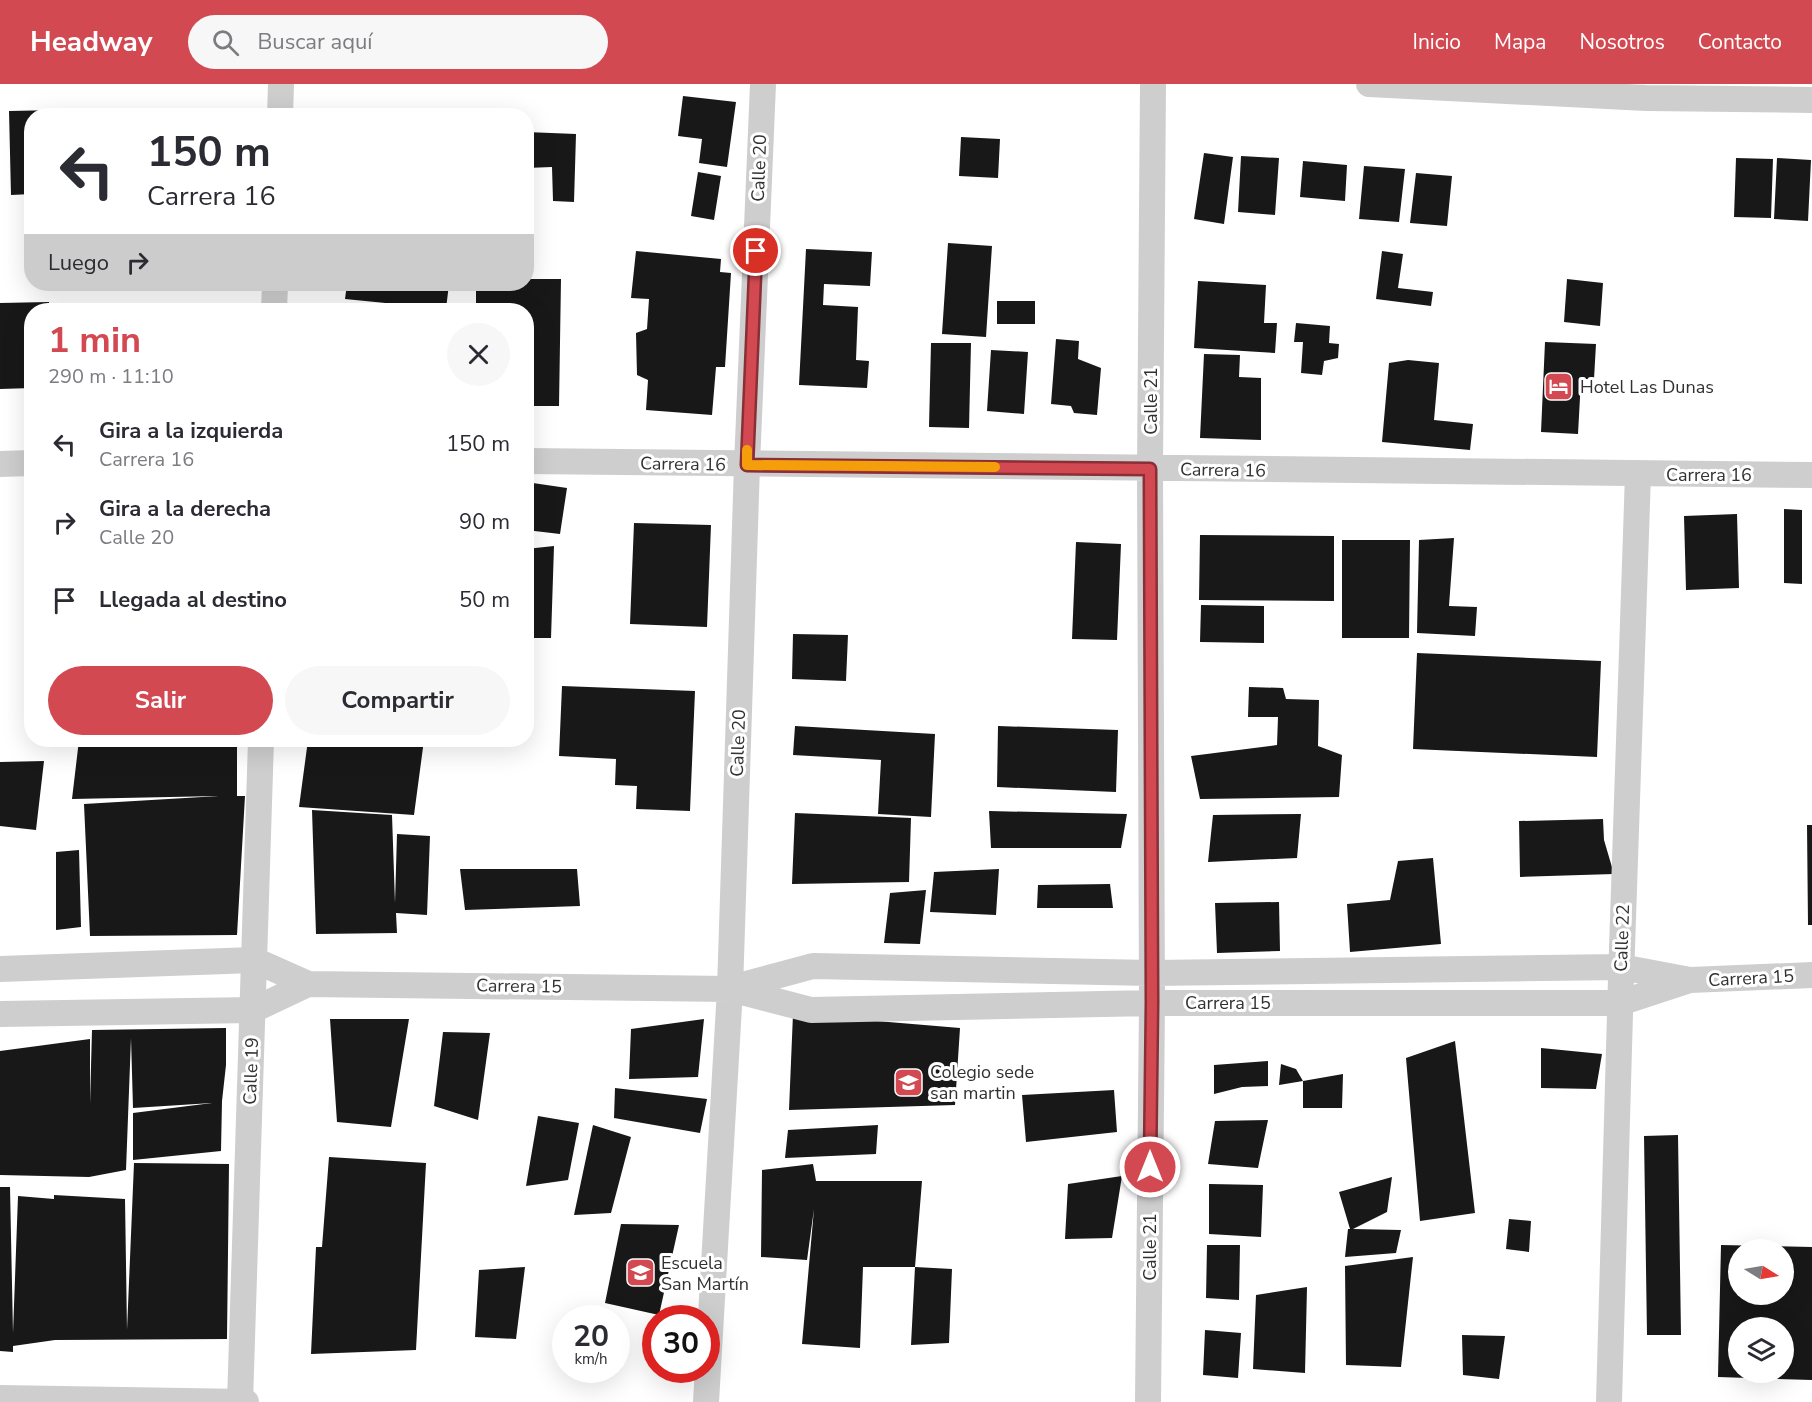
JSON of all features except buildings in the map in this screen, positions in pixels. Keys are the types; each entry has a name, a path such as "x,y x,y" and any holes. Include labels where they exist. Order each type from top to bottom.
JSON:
{"street":[{"path":"280,108 281,84"},
{"name":"Calle 20","path":"706,1402 730,988 747,465 763,84"},
{"name":"Calle 21","path":"1148,1402 1152,1003 1150,469 1153,84"},
{"path":"1369,84 1646,91 1812,100"},
{"name":"Carrera 16","path":"534,461 1812,475"},
{"path":"0,464 24,463"},
{"name":"Calle 22","path":"1609,1402 1638,474"},
{"name":"Calle 19","path":"240,1402 261,747"},
{"name":"Carrera 15","path":"0,969 254,960 308,984 730,988 811,1010 1152,1003 1620,1003 1690,981"},
{"name":"Carrera 15","path":"730,988 813,966 1151,973 1621,967 1690,981 1812,975"},
{"name":"Carrera 15","path":"0,1014 253,1010 308,984"},
{"path":"0,1398 246,1402"}],"slow traffic":[{"path":"747,450 747,465 995,467"}],"place":[{"name":"Hotel Las Dunas","path":"1559,387"},
{"name":"Colegio sede san martin","path":"909,1082"},
{"name":"Escuela San Martín","path":"640,1273"}],"route":[{"path":"756,251 747,465 1150,469 1152,1003 1150,1167"}]}
